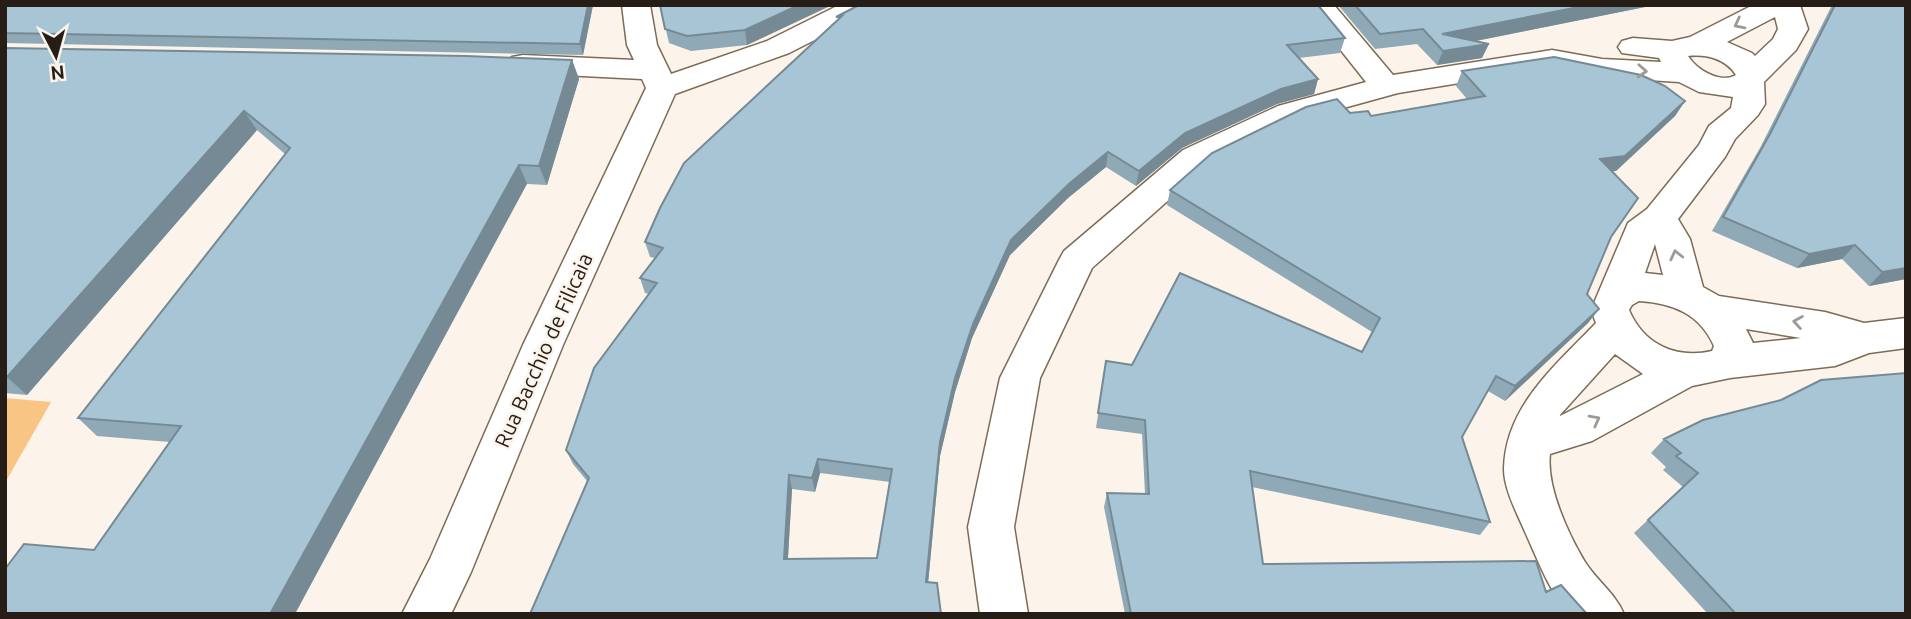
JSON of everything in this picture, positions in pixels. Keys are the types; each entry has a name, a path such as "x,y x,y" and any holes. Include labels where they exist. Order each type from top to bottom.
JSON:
{"street":[{"path":"636,5 642,45 658,79"},
{"path":"498,64 658,79 778,47 862,5"},
{"path":"1319,5 1385,87"},
{"path":"1688,62 1764,11 1784,5 1793,29 1785,44 1751,79"},
{"path":"1004,614 991,527 1020,378 1077,260 1195,158 1289,113 1385,87 1552,59 1602,68 1688,62 1714,47 1741,59 1751,79 1749,104 1721,133 1713,149 1660,218 1641,232 1616,312 1632,347 1657,363 1685,371 1711,370 1728,362 1892,339"},
{"path":"1688,62 1696,97 1721,133"},
{"name":"Rua Bacchio de Filicaia","path":"426,614 448,572 658,79"},
{"path":"1660,218 1672,239 1698,301 1727,327 1734,346 1728,362"},
{"path":"1600,614 1569,578 1536,505 1526,470 1542,407 1635,287 1659,287 1698,301 1892,339"},
{"path":"1531,442 1577,429 1685,371"}],"shaded area":[{"path":"5,398 51,402 5,483"}],"building":[{"path":"5,5 588,5 580,44 5,33"},
{"path":"660,5 799,5 745,30 687,36 665,29"},
{"path":"859,5 1318,5 1345,38 1287,45 1318,79 1281,89 1185,133 1139,171 1108,152 1070,183 1011,240 973,324 955,378 940,442 926,582 937,583 941,614 530,614 589,478 566,450 594,368 657,283 640,278 663,248 645,242 660,208 684,163 842,16 836,17","holes":["818,459 892,469 877,558 784,559 789,475 812,478"]},
{"path":"1355,5 1589,5 1442,34 1489,44 1443,51 1423,29 1380,34"},
{"path":"1835,5 1906,5 1906,268 1882,272 1855,245 1809,254 1723,217 1770,134"},
{"path":"5,48 572,60 539,166 519,165 270,614 5,614 5,569 24,544 94,550 181,426 78,418 290,148 244,111 5,377"},
{"path":"1554,57 1641,75 1665,86 1685,101 1625,156 1600,159 1638,198 1611,237 1587,294 1599,309 1515,386 1496,376 1462,437 1490,522 1250,471 1263,564 1536,561 1546,592 1561,585 1587,614 1131,614 1107,493 1149,494 1145,420 1098,413 1106,361 1132,365 1180,273 1362,352 1380,318 1170,190 1212,153 1306,107 1337,99 1350,113 1368,111 1371,116 1485,96 1462,71"},
{"path":"1906,373 1906,614 1736,614 1648,520 1698,473 1676,456 1681,453 1664,439 1703,420 1781,400 1821,380"}]}
